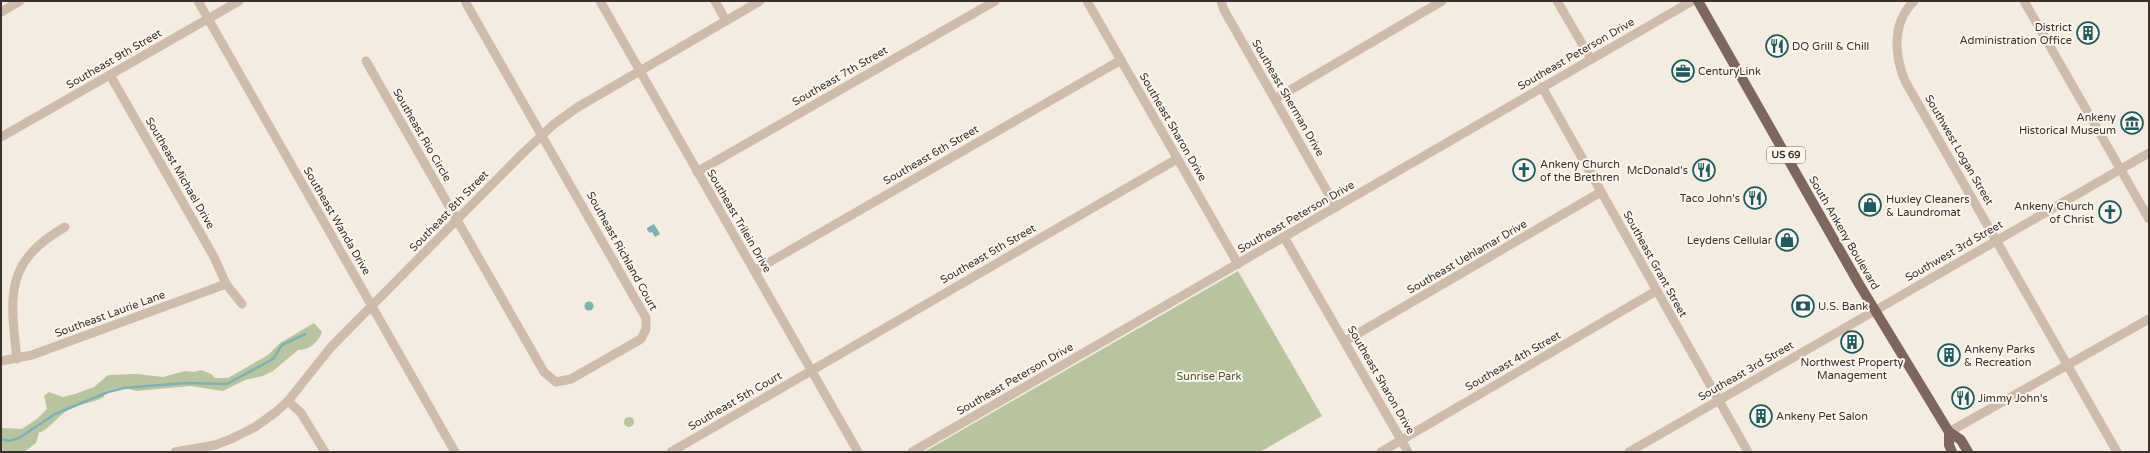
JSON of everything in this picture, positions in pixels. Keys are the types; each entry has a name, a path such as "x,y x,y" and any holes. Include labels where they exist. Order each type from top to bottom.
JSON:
{"main road":[{"name":"South Ankeny Boulevard","path":"1698,1 1874,310 1949,432 1961,440 1968,452"},
{"name":"South Ankeny Boulevard","path":"1949,432 1949,445 1952,452"}],"street":[{"path":"1,12 20,1"},
{"name":"Southeast Wanda Drive","path":"198,1 209,18 212,28 455,452"},
{"name":"Southeast 9th Street","path":"1,137 239,1"},
{"name":"Southeast Trilein Drive","path":"600,1 858,452"},
{"path":"715,1 726,21"},
{"name":"Southeast 8th Street","path":"175,452 215,445 232,439 263,422 288,401 319,361 542,135 578,106 760,1"},
{"name":"Southeast 7th Street","path":"697,172 995,1"},
{"name":"Southeast Sharon Drive","path":"1087,1 1238,264"},
{"name":"Southeast Sherman Drive","path":"1221,1 1224,10 1336,207"},
{"path":"1275,99 1442,1"},
{"path":"1557,1 1591,60"},
{"name":"Southeast Peterson Drive","path":"912,452 1692,1"},
{"name":"Southwest Logan Street","path":"1914,1 1904,14 1897,36 1897,58 1905,81 2117,452"},
{"path":"2024,1 2149,219"},
{"path":"466,3 542,135"},
{"name":"Southeast 6th Street","path":"754,271 1121,60"},
{"name":"Southeast Rio Circle","path":"366,61 457,220"},
{"name":"Southeast Michael Drive","path":"110,75 214,257 226,284 242,304"},
{"name":"Southeast Grant Street","path":"1542,87 1748,452"},
{"name":"Southeast Richland Court","path":"457,220 544,372 550,379 556,382 567,381 641,339 647,326 645,314 542,135"},
{"name":"Southwest 3rd Street","path":"1874,310 2149,153"},
{"name":"Southeast 5th Street","path":"811,371 1178,159"},
{"name":"Southeast Uehlamar Drive","path":"1345,342 1601,192"},
{"path":"17,359 12,306 18,275 27,256 34,248 65,227"},
{"name":"Southeast Sharon Drive","path":"1284,237 1408,452"},
{"name":"Southeast Laurie Lane","path":"1,361 17,359 226,284"},
{"name":"Southeast 4th Street","path":"1381,452 1656,291"},
{"name":"Southeast 3rd Street","path":"1628,452 1874,310"},
{"path":"1949,432 2149,319"},
{"name":"Southeast 5th Court","path":"671,452 811,371"},
{"path":"288,401 301,413 325,452"}],"green space":[{"name":"Sunrise Park","path":"1238,271 1322,416 1260,452 924,452"},
{"path":"314,323 322,332 316,343 306,349 298,350 273,371 263,376 245,380 223,391 190,386 136,391 123,387 105,391 104,397 74,407 65,412 48,428 39,432 36,443 24,452 1,452 1,428 22,429 38,418 47,409 44,396 49,392 63,397 75,394 94,387 108,375 137,374 163,377 185,371 194,372 201,370 211,374 215,378 228,378 268,355 280,343"},
{"path":"627,417 631,417 633,418 633,426 627,427 624,424 624,420"}],"water":[{"path":"654,224 660,234 655,237 652,232 650,233 647,230 647,228"},
{"path":"589,301 594,306 589,311 584,306"}],"waterway":[{"path":"1,439 9,441 19,438 55,414 108,392 124,388 184,383 227,384 273,359 282,345 305,334"}],"place":[{"name":"District Administration Office","path":"2088,33"},
{"name":"DQ Grill & Chill","path":"1777,46"},
{"name":"CenturyLink","path":"1683,71"},
{"name":"Ankeny Historical Museum","path":"2132,123"},
{"name":"Ankeny Church of the Brethren","path":"1524,170"},
{"name":"McDonald's","path":"1704,170"},
{"name":"Taco John's","path":"1755,198"},
{"name":"Huxley Cleaners & Laundromat","path":"1870,205"},
{"name":"Ankeny Church of Christ","path":"2110,212"},
{"name":"Leydens Cellular","path":"1787,240"},
{"name":"U.S. Bank","path":"1803,306"},
{"name":"Northwest Property Management","path":"1852,342"},
{"name":"Ankeny Parks & Recreation","path":"1949,355"},
{"name":"Jimmy John's","path":"1963,398"},
{"name":"Ankeny Pet Salon","path":"1761,416"}]}
